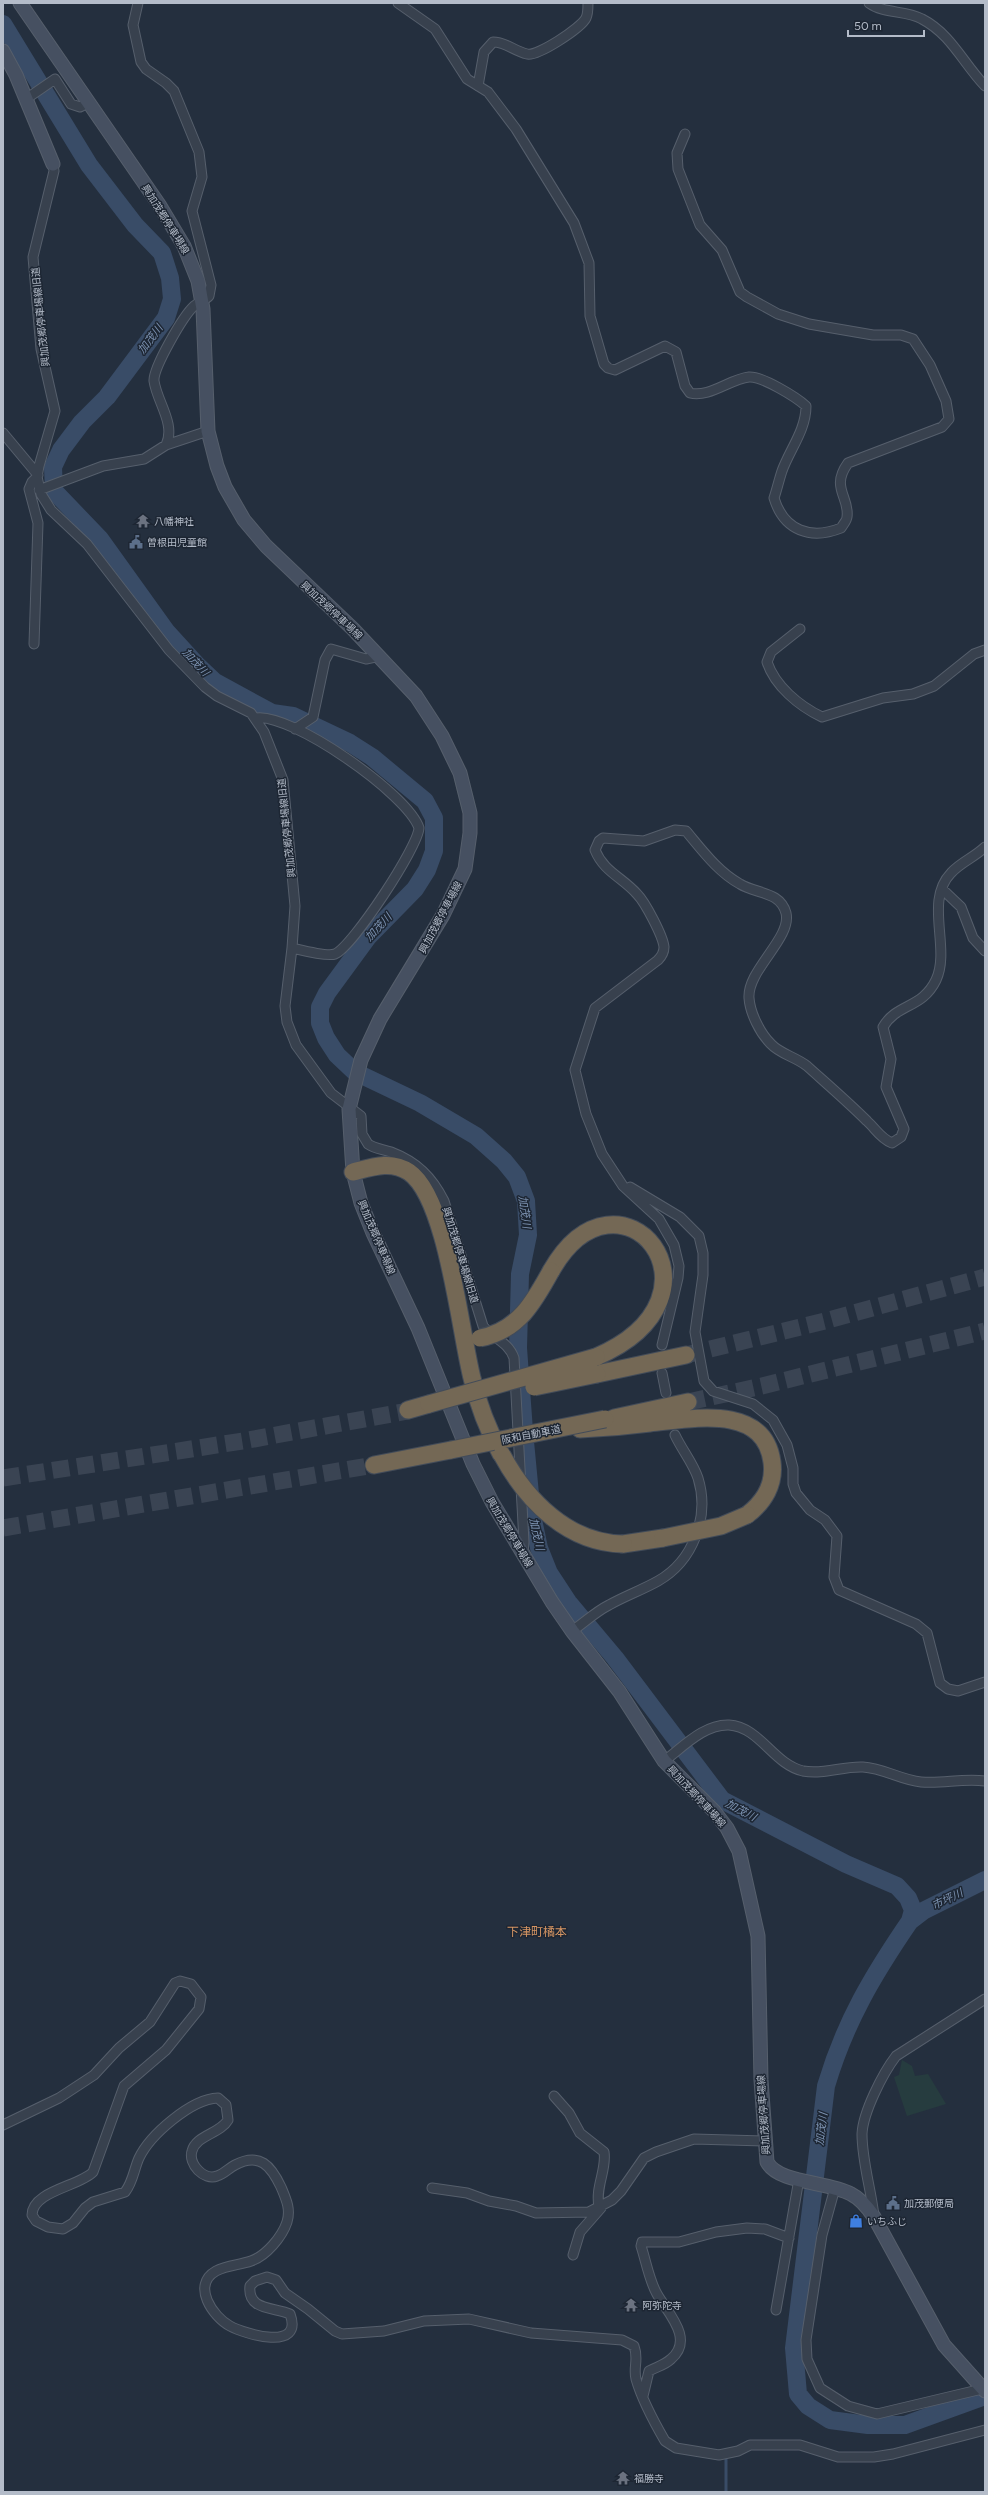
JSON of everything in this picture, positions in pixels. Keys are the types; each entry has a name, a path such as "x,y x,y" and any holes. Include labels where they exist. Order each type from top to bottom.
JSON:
{"highway":[{"path":"353,1172 381,1165 395,1166 408,1172 424,1189 442,1235 462,1334 478,1399 502,1455 514,1476 532,1498 565,1527 594,1540 623,1544 663,1538 721,1526 747,1515 762,1501 766,1493 772,1468 766,1445 750,1428 733,1420 714,1417 606,1424"},
{"path":"430,1406 596,1357 631,1339 654,1313 662,1294 664,1282 659,1254 648,1239 631,1228 620,1225 600,1226 581,1234 573,1241 551,1271 532,1304 518,1320 498,1333 480,1338 471,1338 462,1334"},
{"path":"408,1411 686,1355"},
{"name":"阪和自動車道","path":"374,1465 555,1429 606,1424 688,1402"}],"main road":[{"name":"興加茂郷停車場線","path":"20,3 180,237 195,272 202,301 208,431 221,478 244,520 287,568 380,656 416,696 452,754 466,792 470,833 465,869 455,894 380,1019 361,1060 352,1092 349,1109 353,1172 361,1203 373,1233 418,1328 472,1464 492,1502 523,1553 574,1630 619,1691 664,1761 714,1811 728,1828 739,1851 758,1936 764,2142 765,2156 770,2169 775,2173 833,2187 857,2198 874,2217 944,2345 984,2390"},
{"name":"興加茂郷停車場線旧道","path":"3,51 26,99 53,164"}],"street":[{"path":"138,3 133,25 141,62 146,69 166,82 174,91 189,126 201,163 201,184 193,203 192,211 211,285 209,296 187,315 155,371 155,385 169,431 166,445"},
{"path":"398,3 435,29 467,79 488,92 516,129 574,223 589,263 590,316 604,364 608,368 616,370 665,346 676,352 686,386 690,393 706,392 750,377 758,379 800,401 806,406 806,414 801,431 782,471 774,498 777,508 785,522 796,528 813,532 832,532 842,528 847,517 840,486 842,471 848,463 942,427 948,419 946,401 930,364 912,339 901,335 873,335 809,324 778,314 740,292 722,250 700,225 678,169 677,153 685,134"},
{"path":"478,86 484,52 493,42 502,42 528,55 539,53 577,27 586,18 588,3"},
{"path":"869,3 876,8 902,12 920,17 935,26 955,45 985,86"},
{"path":"26,99 55,79 73,106 80,107 88,103"},
{"name":"興加茂郷停車場線旧道","path":"53,164 54,171 34,252 41,348 55,412 37,476 51,510 87,544 169,650 205,687 256,718 270,744 283,780 295,906 285,1006 289,1030 296,1045 331,1093 349,1109 361,1116 362,1134 368,1144 410,1161 434,1182 448,1210 483,1326 511,1350 514,1365 524,1542 523,1553"},
{"path":"42,489 103,466 144,459 166,445 208,431"},
{"path":"3,433 37,476 29,489 38,523 34,644"},
{"path":"800,629 772,652 767,662 779,684 805,709 822,717 883,698 913,694 934,686 974,654 985,650"},
{"path":"295,729 314,716 325,660 331,649 366,659 380,656"},
{"path":"256,718 264,717 295,729 322,743 375,779 401,800 419,828 411,850 370,916 340,950 330,955 292,948"},
{"path":"662,1345 676,1295 679,1266 677,1256 670,1236 660,1219 618,1180 602,1154 591,1128 575,1070 594,1008 658,960 663,954 664,946 637,893 600,863 594,850 599,841 603,838 644,841 675,830 686,831 708,858 738,883 749,890 768,893 780,902 786,914 784,928 751,985 749,998 758,1026 771,1045 802,1062 869,1122 883,1139 892,1142 901,1137 904,1130 886,1087 891,1059 883,1027 889,1016 914,1004 929,992 937,978 941,964 939,910 942,888 950,873 975,856 985,846"},
{"path":"942,888 961,907 973,938 985,951"},
{"path":"618,1180 680,1217 699,1236 703,1253 703,1275 695,1332 698,1357 704,1381 718,1393 753,1404 777,1425 790,1456 796,1493 810,1510 825,1520 837,1536 834,1577 839,1590 916,1624 927,1633 940,1683 948,1689 958,1691 985,1682"},
{"path":"662,1374 666,1392"},
{"path":"574,1630 596,1613 667,1576 683,1560 694,1540 701,1516 700,1487 694,1470 676,1435"},
{"path":"664,1761 705,1731 729,1725 747,1731 782,1762 803,1771 826,1772 863,1767 920,1782 954,1779 985,1781"},
{"path":"3,2125 59,2098 94,2075 119,2048 150,2022 173,1984 180,1981 188,1982 196,1987 201,1997 199,2009 166,2050 124,2086 94,2172 85,2179 66,2185 42,2199 32,2212 36,2221 48,2227 63,2228 73,2223 85,2208 93,2202 125,2192 140,2156 167,2126 189,2107 206,2099 218,2098 226,2105 228,2120 223,2126 195,2145 191,2155 195,2166 205,2175 216,2177 243,2162 253,2160 260,2162 271,2169 275,2174 289,2208 286,2224 265,2252 250,2262 215,2271 207,2282 206,2298 208,2305 223,2322 241,2332 268,2338 284,2335 290,2332 292,2326 290,2314 260,2307 252,2299 249,2292 250,2286 255,2281 261,2278 272,2277 285,2293 335,2331 342,2334 392,2330 424,2321 468,2319 530,2333 626,2341 634,2346 637,2353 636,2377 656,2426 669,2446 719,2455 738,2451 750,2445 800,2445 838,2457 874,2457 893,2454 985,2430"},
{"path":"874,2217 863,2141 863,2125 887,2070 896,2056 985,1999"},
{"path":"554,2096 569,2113 580,2133 604,2152 605,2158 597,2189 602,2205"},
{"path":"432,2188 467,2193 489,2201 516,2206 536,2213 585,2213 602,2205 621,2191 644,2158 656,2152 694,2139 764,2142"},
{"path":"776,2310 801,2180"},
{"path":"833,2187 820,2242 806,2340 806,2359 820,2388 848,2406 877,2414 984,2390"},
{"path":"573,2255 580,2232 602,2205"},
{"path":"643,2397 649,2371 673,2358 680,2341 674,2319 656,2292 641,2246 642,2242 679,2242 716,2232 743,2228 765,2229 789,2238"}],"green space":[{"path":"902,2060 912,2066 915,2076 928,2074 946,2104 907,2116 894,2077 899,2075"}],"waterway":[{"name":"加茂川","path":"3,24 89,165 135,225 162,253 170,278 172,299 166,318 107,397 82,422 61,450 53,467 54,491 100,539 166,631 197,665 215,682 272,713 293,716 350,743 372,757 425,801 434,818 434,851 427,870 415,889 368,937 327,993 320,1007 320,1023 326,1038 337,1055 355,1072 420,1103 476,1136 504,1161 517,1177 526,1201 528,1235 520,1274 518,1348 524,1431 532,1515 539,1548 549,1573 568,1602 615,1658 722,1800 846,1864 897,1886 908,1898 913,1910 910,1921 872,1980 851,2020 826,2086 794,2348 798,2394 808,2406 830,2420 868,2425 905,2425 985,2396"},
{"name":"市坪川","path":"910,1921 923,1911 985,1880"},
{"path":"726,2459 726,2492"}],"tunnel":[{"path":"686,1355 825,1321 985,1277"},
{"path":"688,1402 762,1386 985,1331"},
{"path":"3,1478 243,1441 408,1411"},
{"path":"3,1528 374,1465"}],"place":[{"name":"八幡神社","path":"143,521"},
{"name":"曽根田児童館","path":"136,542"},
{"name":"加茂郵便局","path":"893,2203"},
{"name":"いちふじ","path":"856,2221"},
{"name":"阿弥陀寺","path":"631,2305"},
{"name":"福勝寺","path":"623,2478"}],"district":[{"name":"下津町橘本","path":"537,1932"}]}
